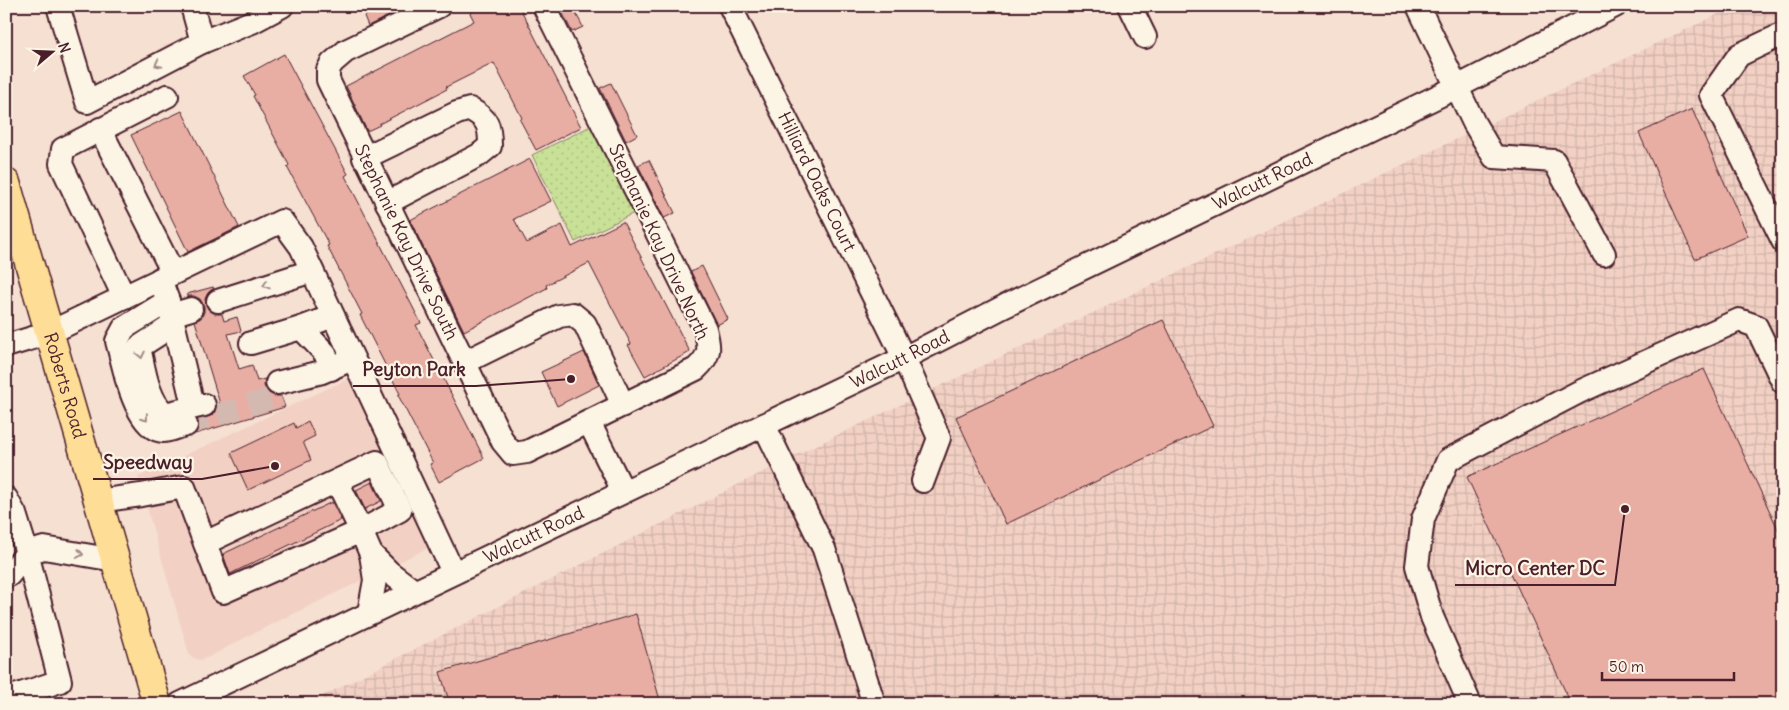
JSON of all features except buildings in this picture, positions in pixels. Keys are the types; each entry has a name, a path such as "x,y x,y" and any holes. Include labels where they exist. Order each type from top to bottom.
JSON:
{"main road":[{"name":"Roberts Road","path":"6,183 157,704"}],"street":[{"path":"58,6 87,102 202,42 252,22 282,6"},
{"path":"192,6 202,42"},
{"name":"Stephanie Kay Drive South","path":"439,6 346,51 332,62 328,70 328,80 364,158 503,442 513,454 527,452 589,422"},
{"name":"Stephanie Kay Drive North","path":"544,6 704,329 709,344 707,359 696,369 589,422"},
{"name":"Hilliard Oaks Court","path":"730,6 904,358 939,438 923,481"},
{"path":"1130,6 1145,37"},
{"path":"1418,6 1474,123 1494,157 1554,161 1604,254"},
{"name":"Walcutt Road","path":"180,704 414,590 904,358 1005,306 1457,87 1615,6"},
{"path":"1783,34 1739,55 1710,95 1783,241"},
{"path":"124,297 61,164 62,149 167,96"},
{"path":"364,158 470,108 488,124 490,146 479,155 387,202"},
{"path":"100,129 167,276 176,312 206,402 165,414 159,409 147,384 139,346 176,312"},
{"path":"6,346 49,333 282,221 301,247 453,572"},
{"path":"218,301 312,271"},
{"path":"176,312 124,328 117,342 136,406 152,427 162,431 186,425"},
{"path":"465,362 559,316 573,314 585,324 623,405"},
{"path":"251,343 334,316"},
{"path":"1470,704 1432,617 1418,566 1423,519 1448,460 1579,392 1739,320 1756,326 1783,382"},
{"path":"301,328 325,353 326,370"},
{"path":"279,389 354,359"},
{"path":"589,422 623,491"},
{"path":"764,425 824,549 874,704"},
{"path":"98,501 184,487 223,592 361,531 400,510 377,462 205,543"},
{"path":"337,481 371,554 375,580 369,613"},
{"path":"6,498 15,514 60,681 6,699"},
{"path":"26,552 115,560"},
{"path":"6,576 9,575 26,552"},
{"path":"371,554 389,572 414,590"}],"shaded area":[{"path":"1735,6 1783,6 1783,704 307,704 806,450"},
{"path":"348,379 432,546 207,658 200,660 191,657 138,477"}],"green space":[{"path":"591,126 634,213 575,242 532,155"}],"tunnel":[{"path":"186,425 281,395"}],"place":[{"name":"Peyton Park","path":"571,379"},
{"name":"Speedway","path":"275,466"},
{"name":"Micro Center DC","path":"1625,509"}]}
